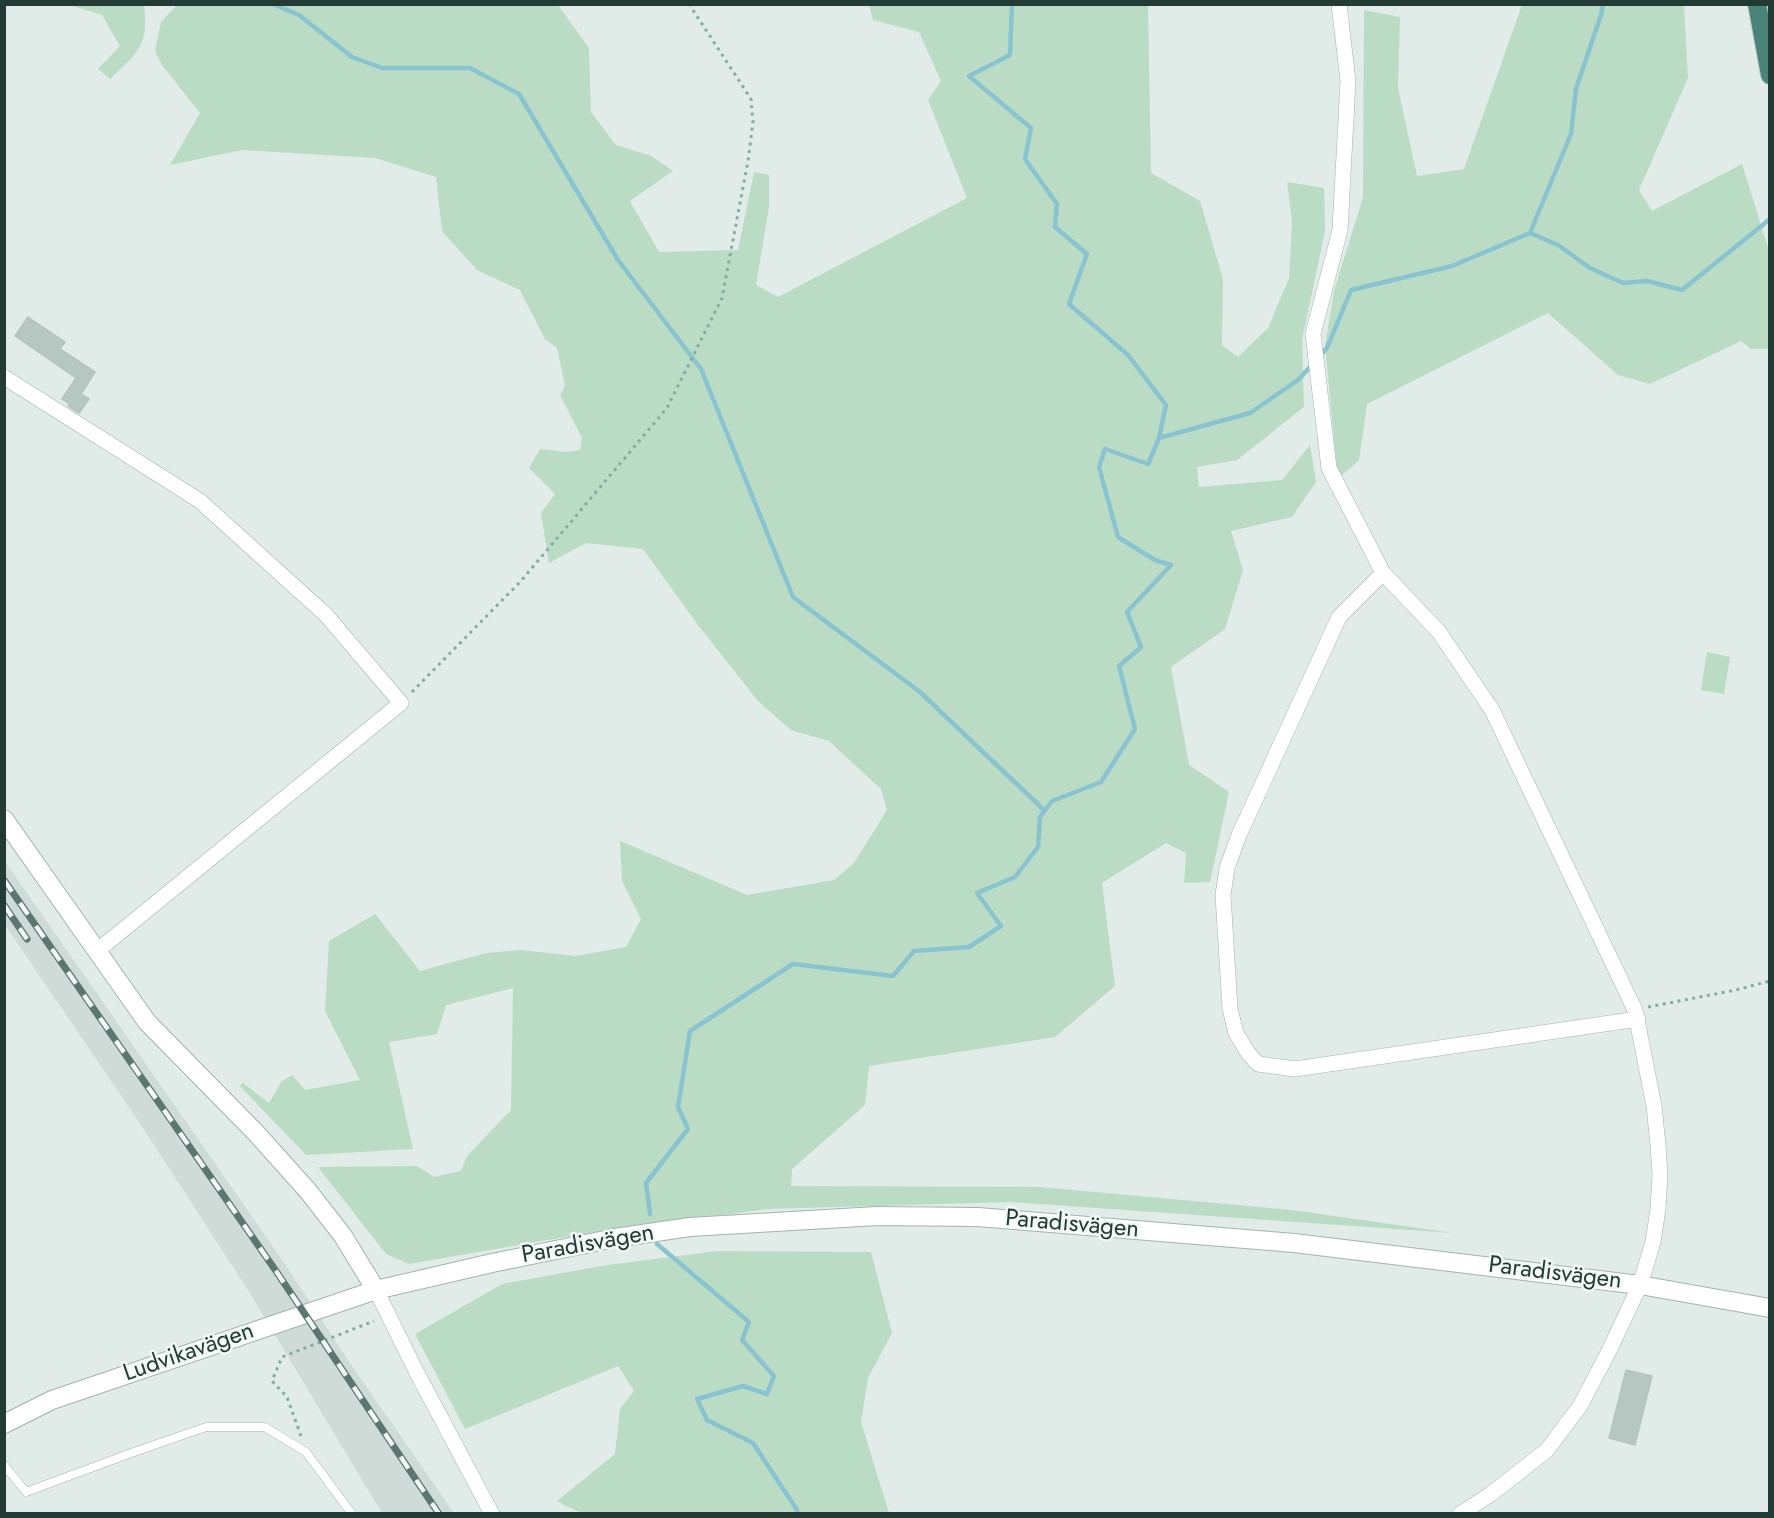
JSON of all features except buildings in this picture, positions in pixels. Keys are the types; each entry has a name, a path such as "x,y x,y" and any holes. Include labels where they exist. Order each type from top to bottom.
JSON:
{"highway":[{"path":"1757,4 1770,75"}],"street":[{"path":"1339,4 1348,81 1340,230 1313,334 1329,468 1383,573 1439,632 1492,710 1636,1014 1654,1106 1660,1176 1653,1242 1640,1285 1580,1406 1546,1450 1491,1494 1460,1514"},
{"path":"4,376 200,501 326,615 401,703 97,951"},
{"path":"1383,573 1339,617 1239,835 1227,868 1223,895 1230,1009 1236,1033 1258,1064 1295,1070 1636,1014"},
{"path":"4,819 147,1022 256,1133 308,1191 344,1236 376,1290 492,1514"},
{"name":"Paradisvägen","path":"376,1290 615,1238 690,1227 877,1216 978,1217 1294,1243 1640,1285 1770,1308"},
{"name":"Ludvikavägen","path":"4,1424 52,1400 376,1290"}],"lane":[{"path":"4,1465 26,1492 206,1427 265,1427 306,1452 352,1514"}],"path":[{"path":"401,703 521,581 667,408 722,298 748,161 753,122 751,99 689,4"},
{"path":"1636,1014 1770,981"},
{"path":"306,1452 287,1397 272,1381 282,1357 387,1315"}],"shaded area":[{"path":"4,860 285,1264 350,1363 454,1513 382,1513 246,1287 143,1128 5,925"}],"green space":[{"path":"70,5 144,5 143,39 134,55 110,79 98,69 120,46 102,15"},
{"path":"177,5 558,5 589,48 591,112 616,145 651,156 673,171 630,201 659,252 738,250 754,172 769,175 769,207 756,285 778,297 967,198 928,100 941,81 919,32 873,20 869,5 1148,5 1151,173 1200,201 1223,279 1222,345 1238,357 1268,328 1289,278 1292,222 1287,182 1324,188 1325,231 1302,340 1304,407 1237,460 1197,467 1199,487 1282,480 1310,445 1316,482 1292,517 1231,531 1243,570 1225,629 1171,667 1189,765 1229,792 1210,882 1184,883 1186,853 1166,843 1102,883 1115,986 1055,1037 869,1066 865,1105 792,1169 791,1186 1040,1187 1292,1210 1453,1233 1011,1202 767,1209 559,1238 409,1264 386,1254 318,1167 417,1166 434,1177 461,1171 467,1156 511,1110 513,988 446,1005 437,1034 389,1042 413,1149 306,1155 240,1086 243,1083 269,1103 281,1082 292,1075 305,1090 360,1080 325,1011 329,941 375,914 420,971 486,953 521,950 575,956 626,947 641,919 622,881 620,841 747,895 834,880 854,863 887,810 881,789 829,741 791,730 758,701 698,625 643,549 586,543 549,563 541,513 555,494 529,468 540,449 566,452 580,450 582,438 560,395 565,386 557,348 545,339 520,290 477,270 442,231 436,177 375,158 242,150 170,165 200,113 162,65 155,51 161,22"},
{"path":"1522,5 1684,5 1688,78 1639,190 1652,211 1742,164 1769,251 1769,349 1751,349 1741,341 1650,384 1618,375 1548,313 1367,404 1359,460 1338,479 1325,346 1334,291 1363,197 1364,10 1400,17 1398,88 1417,176 1464,169"},
{"path":"1707,652 1730,657 1724,694 1701,690"},
{"path":"718,1251 871,1252 892,1333 868,1378 861,1422 889,1513 585,1514 557,1501 615,1454 620,1409 634,1391 618,1366 465,1429 415,1334 502,1284 607,1265"}],"waterway":[{"path":"273,4 299,15 352,57 382,68 470,68 519,94 618,260 701,369 793,597 920,692 1045,811"},
{"path":"650,1214 646,1183 688,1129 678,1107 690,1031 793,964 893,976 914,951 969,947 1001,926 977,893 1015,877 1038,847 1040,817 1052,801 1101,782 1135,729 1119,666 1141,647 1127,612 1171,565 1155,560 1118,537 1099,467 1105,449 1148,464 1159,438 1166,405 1128,355 1069,304 1087,254 1055,227 1057,204 1025,159 1031,128 969,76 1010,55 1012,4"},
{"path":"1319,357 1327,348 1351,290 1452,266 1530,233 1571,134 1576,89 1603,4"},
{"path":"1530,233 1558,245 1590,268 1623,283 1647,281 1682,290 1770,219"},
{"path":"1159,438 1250,413 1298,380 1312,365"},
{"path":"657,1244 749,1322 742,1340 774,1376 767,1394 743,1386 697,1399 707,1420 753,1443 797,1510 797,1514"}],"railway":[{"path":"4,880 276,1271 439,1514"},
{"path":"4,905 27,939"}]}
